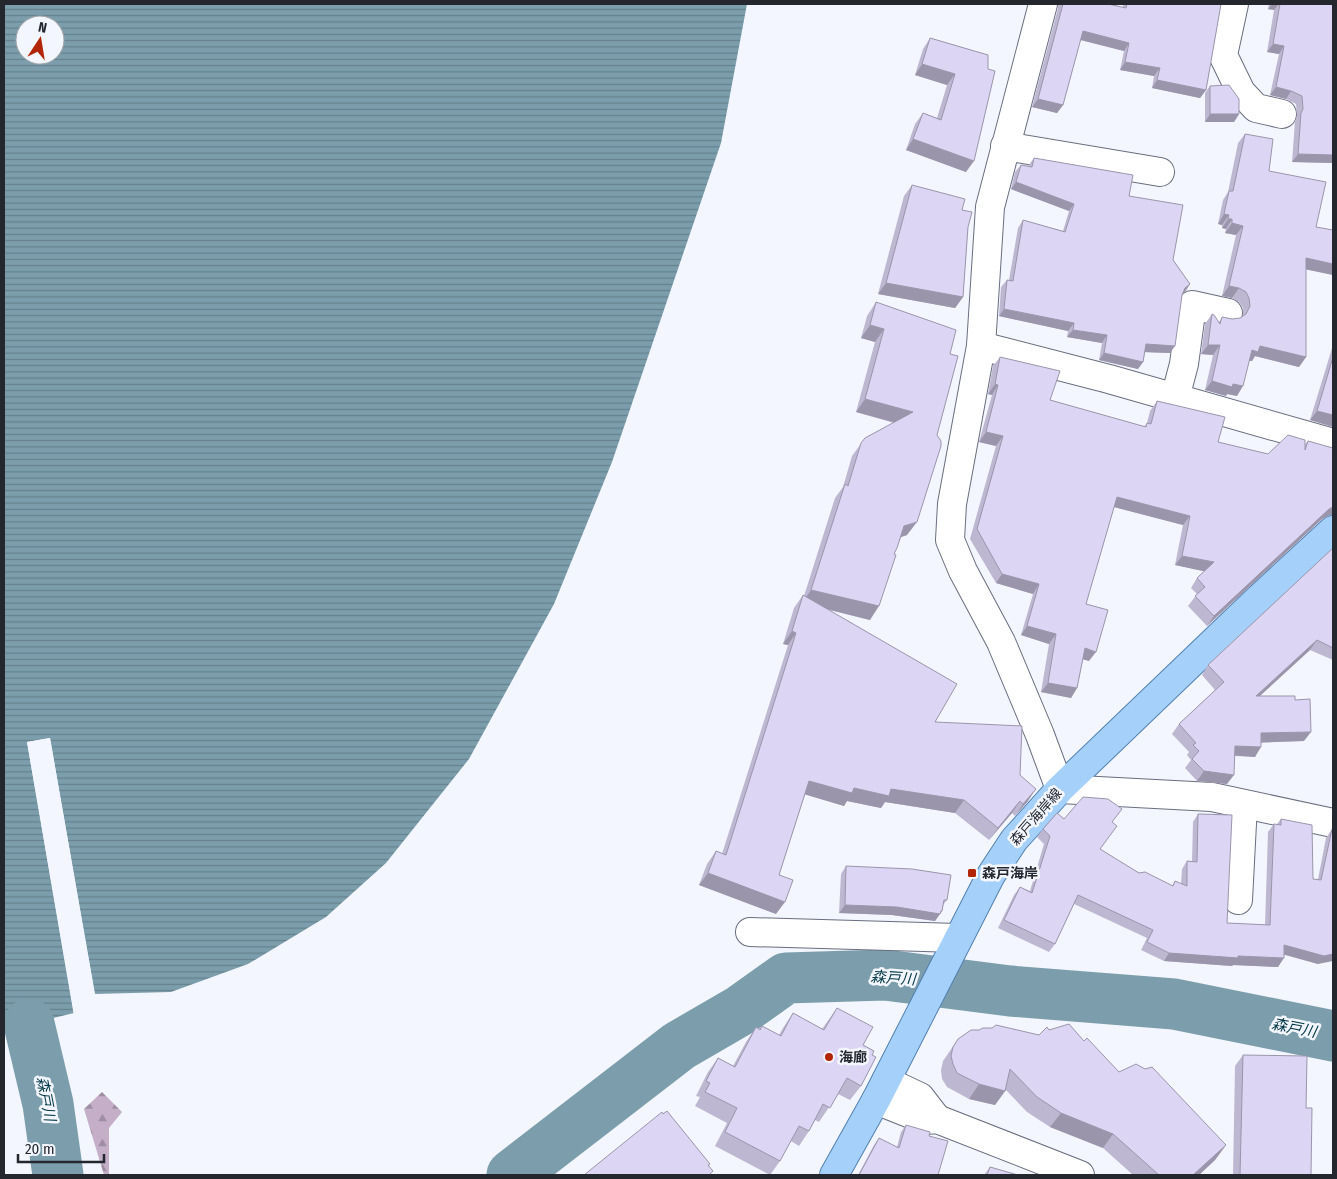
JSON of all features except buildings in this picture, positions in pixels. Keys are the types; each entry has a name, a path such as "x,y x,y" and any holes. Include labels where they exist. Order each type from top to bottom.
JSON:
{"main road":[{"name":"森戸海岸線","path":"834,1175 899,1057 991,875 1009,847 1060,789 1249,607 1333,530"}],"street":[{"path":"1042,4 990,207 981,346 952,504 950,540 963,571 1001,642 1040,735 1060,789 1212,797 1333,823"},
{"path":"1234,4 1223,55 1241,92 1256,108 1282,114"},
{"path":"1006,146 1160,172"},
{"path":"1176,398 1184,364 1192,305 1228,313"},
{"path":"981,346 1109,379 1333,443"},
{"path":"1238,900 1242,804"},
{"path":"750,932 958,938"},
{"path":"881,1091 920,1097 937,1120 1080,1175"}],"green space":[{"path":"102,1092 122,1112 109,1128 109,1175 104,1175 84,1109"}],"water":[{"path":"4,4 747,4 721,143 612,462 554,604 469,759 386,863 326,917 248,964 171,992 95,994 50,738 27,742 74,1013 4,1030"}],"pier":[{"path":"50,738 95,996 92,994 48,741 30,744 76,1013 74,1016 27,742"}],"waterway":[{"name":"森戸川","path":"512,1175 679,1046 741,1010 786,978 885,975 1010,991 1174,1004 1333,1036"},
{"name":"森戸川","path":"29,1024 48,1104 58,1175"}],"place":[{"name":"森戸海岸","path":"972,873"},
{"name":"海廊","path":"829,1057"}]}
